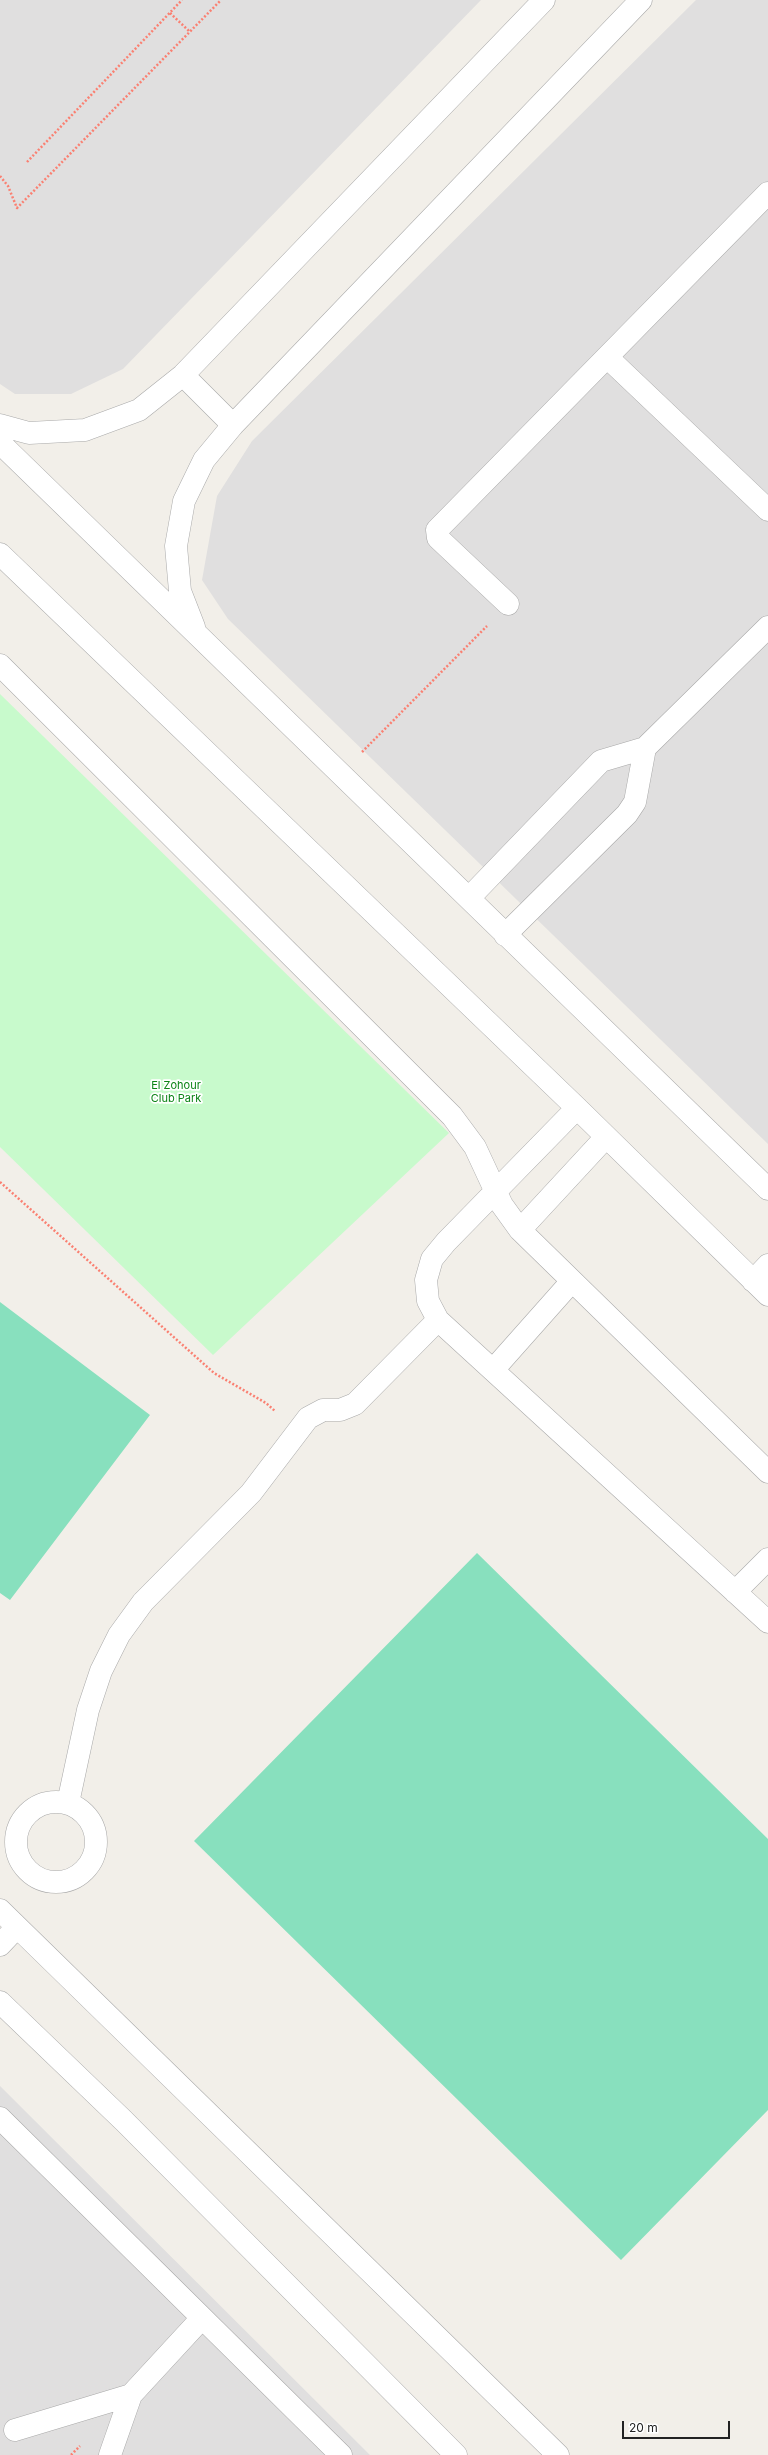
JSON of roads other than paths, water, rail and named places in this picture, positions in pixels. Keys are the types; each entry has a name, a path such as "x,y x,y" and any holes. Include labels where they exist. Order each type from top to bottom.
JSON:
{"street":[{"path":"0,425 29,433 85,430 139,410 183,375 544,0"},
{"path":"196,633 180,591 176,546 184,501 204,460 233,425 641,0"},
{"path":"508,604 438,538 437,530 768,193"},
{"path":"607,356 768,510"},
{"path":"183,375 233,425"},
{"path":"0,443 768,1189"},
{"path":"0,554 577,1108 760,1288 768,1265"},
{"path":"469,898 601,762 645,748 768,627"},
{"path":"0,665 452,1116 475,1147 495,1192 520,1230 768,1472"},
{"path":"505,935 626,814 635,802 645,748"},
{"path":"577,1108 432,1259 426,1280 428,1301 438,1320 768,1622"},
{"path":"520,1230 606,1137"},
{"path":"493,1370 572,1281"},
{"path":"68,1803 88,1710 101,1671 119,1635 152,1592 251,1494 296,1433 315,1413 323,1410 340,1410 355,1404 438,1320"},
{"path":"735,1592 768,1559"},
{"path":"55,1801 68,1803 85,1814 95,1831 96,1844 93,1857 86,1869 76,1877 63,1882 49,1882 37,1878 26,1870 18,1859 15,1845 8,1828 21,1820 30,1810 42,1803 55,1801"},
{"path":"0,1910 558,2455"},
{"path":"0,1945 17,1927"},
{"path":"0,2002 124,2121 456,2455"},
{"path":"0,2118 341,2455"},
{"path":"110,2455 131,2395 202,2318"},
{"path":"16,2430 131,2395"}],"park label":[{"name":"El Zohour Club Park","path":"176,1092"}]}
